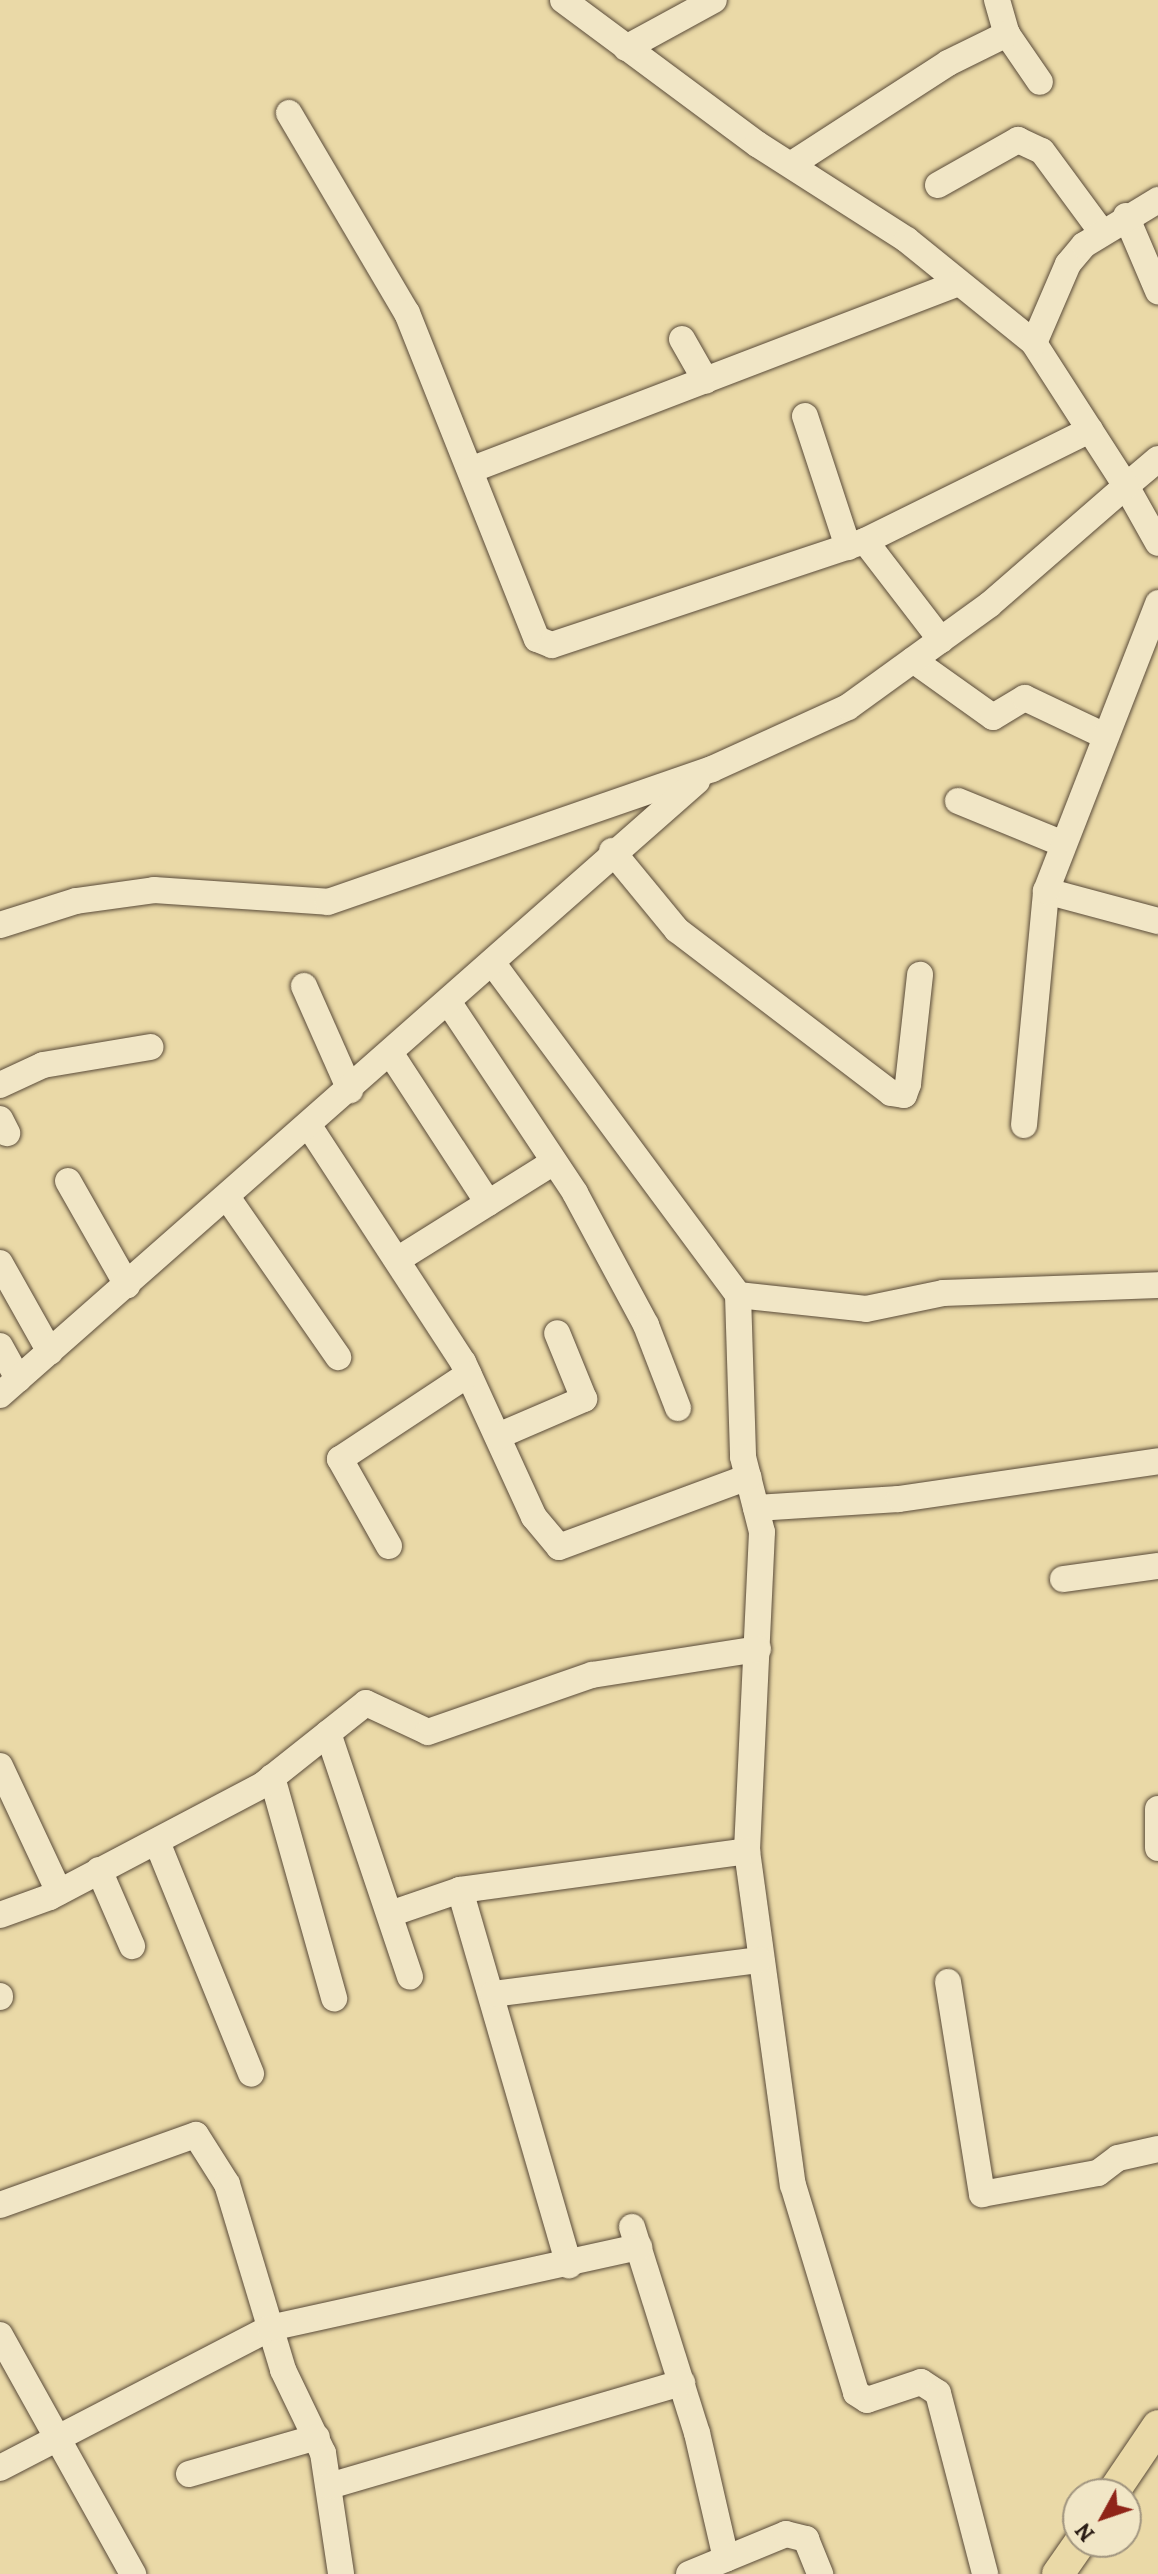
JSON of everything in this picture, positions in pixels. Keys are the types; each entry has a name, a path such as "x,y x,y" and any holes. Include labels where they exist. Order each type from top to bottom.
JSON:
{"main road":[{"path":"1123,2478 1158,2426"}],"street":[{"path":"563,0 792,164 907,240 956,284 1034,343 1126,486 1158,543"},
{"path":"626,48 714,0"},
{"path":"997,0 1007,34 1040,82"},
{"path":"792,164 948,63 1007,34"},
{"path":"289,113 407,313 473,469 537,639 552,645 856,544 1090,430"},
{"path":"938,185 1018,140 1042,151 1101,231"},
{"path":"1034,343 1068,264 1101,231 1158,200"},
{"path":"1126,216 1158,291"},
{"path":"473,469 956,284"},
{"path":"682,339 706,381"},
{"path":"805,416 856,544 941,640"},
{"path":"0,925 76,901 154,890 328,902 712,769 848,707 941,640 1158,459"},
{"path":"1024,1125 1046,891 1061,843 1158,603"},
{"path":"913,660 993,717 1025,698 1105,736"},
{"path":"0,1346 9,1387 494,965 612,851 712,769"},
{"path":"958,801 1061,843"},
{"path":"612,851 677,930 891,1093 904,1095 908,1084 920,975"},
{"path":"1046,891 1158,921"},
{"path":"494,965 738,1295 748,1477 762,1532 747,1851 759,1960 793,2185 856,2393 867,2400 921,2382 934,2387 985,2574"},
{"path":"304,986 350,1090"},
{"path":"449,1003 554,1162 646,1325 678,1408"},
{"path":"0,1085 43,1065 151,1047"},
{"path":"391,1054 488,1203"},
{"path":"309,1126 469,1374 534,1517 559,1547 748,1477"},
{"path":"397,1260 554,1162"},
{"path":"68,1181 127,1285"},
{"path":"227,1197 338,1357"},
{"path":"0,1263 50,1352"},
{"path":"738,1295 866,1309 943,1293 1158,1285"},
{"path":"498,1436 584,1399 557,1333"},
{"path":"389,1546 340,1459 469,1374"},
{"path":"756,1508 899,1499 1158,1461"},
{"path":"1063,1579 1158,1566"},
{"path":"0,1915 59,1892 157,1842 272,1777 366,1703 428,1732 592,1675 758,1649"},
{"path":"328,1733 410,1977"},
{"path":"0,1766 59,1892"},
{"path":"272,1777 334,1998"},
{"path":"1158,1809 1158,1848"},
{"path":"157,1842 251,2074"},
{"path":"390,1914 460,1890 747,1851"},
{"path":"99,1870 132,1946"},
{"path":"460,1890 493,1994 569,2266"},
{"path":"493,1994 759,1960"},
{"path":"948,1982 982,2194 1098,2173 1118,2158 1158,2149"},
{"path":"0,2205 196,2135 227,2184 270,2328 317,2437 329,2486 341,2574"},
{"path":"0,2468 55,2434 270,2328 438,2286 569,2266 636,2237 682,2383 726,2559"},
{"path":"0,2335 133,2574"},
{"path":"329,2486 682,2383"},
{"path":"189,2474 317,2437"},
{"path":"689,2574 797,2534 820,2574"}]}
